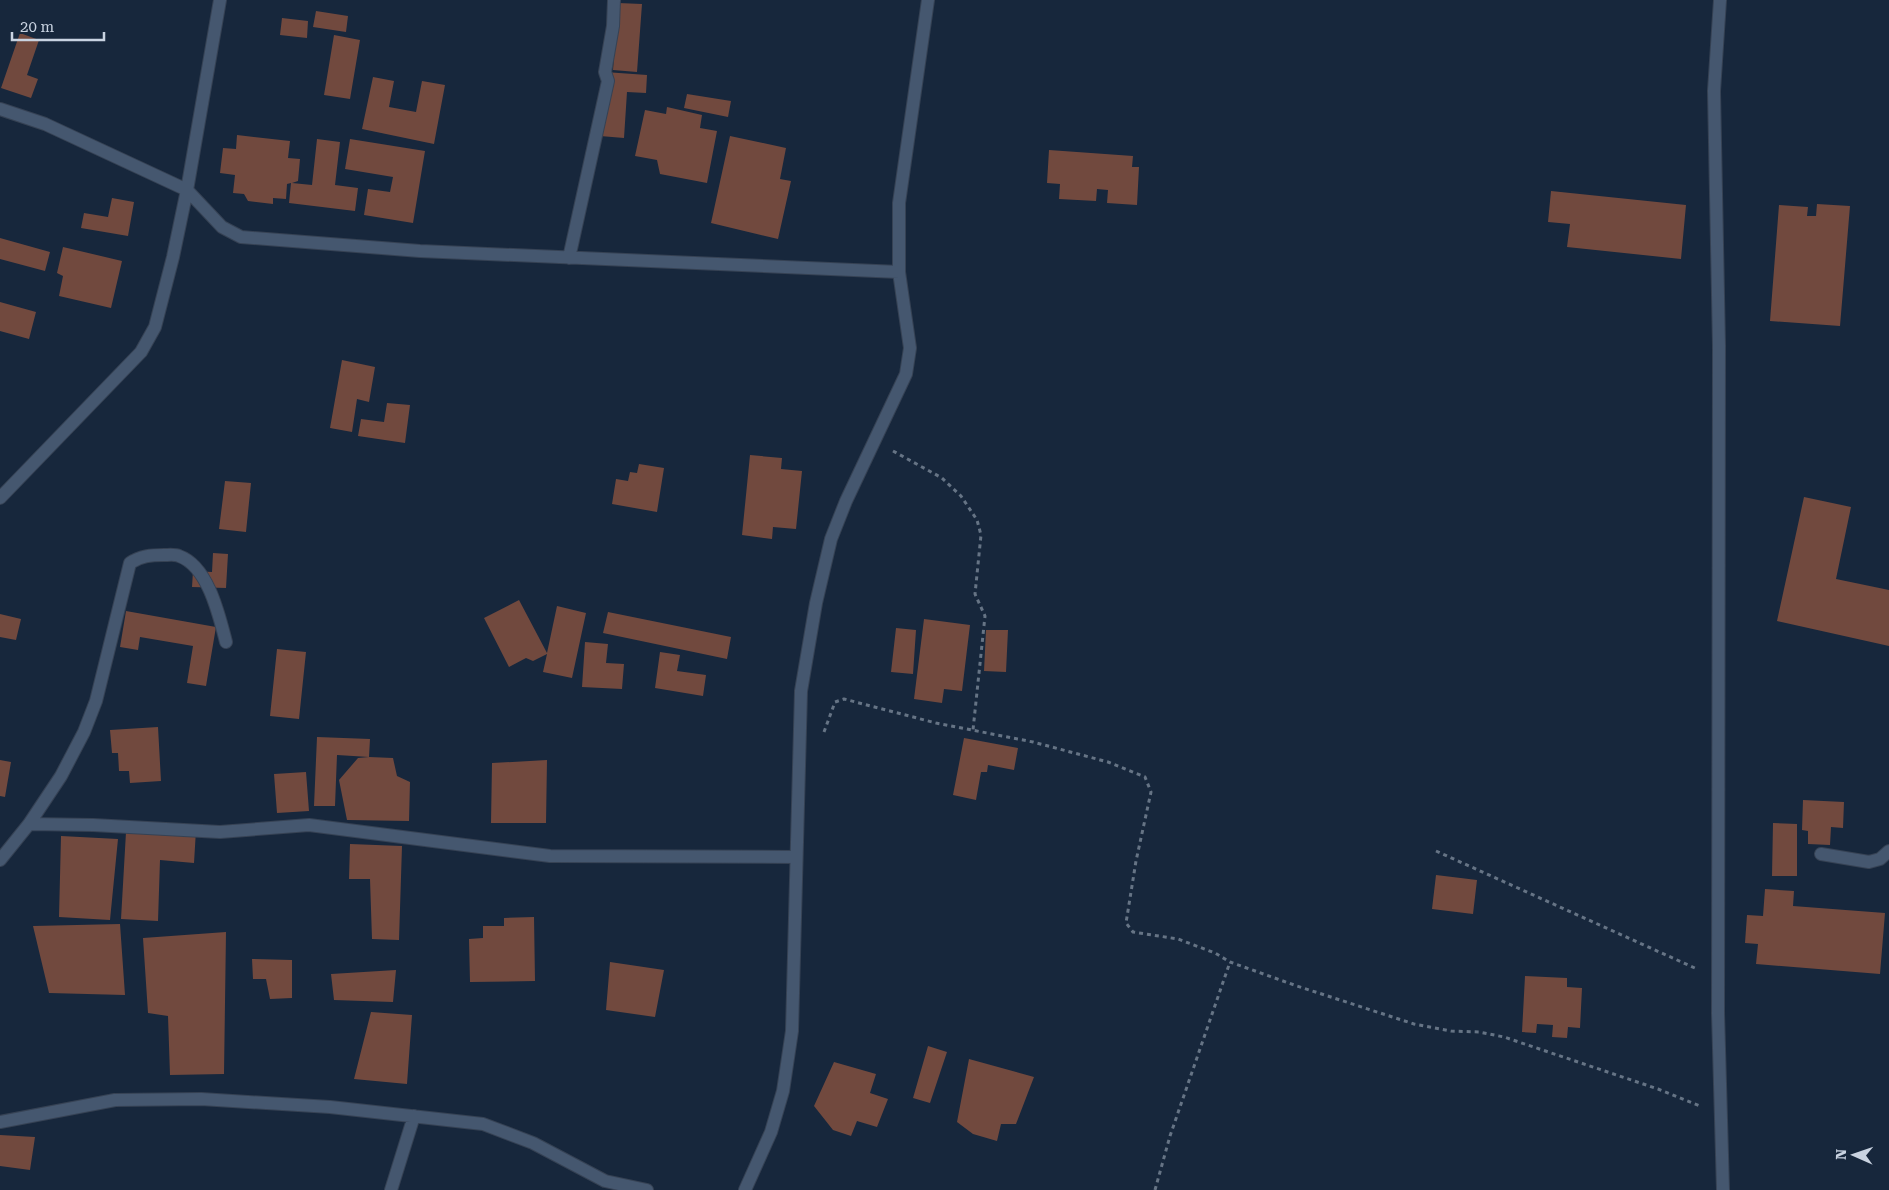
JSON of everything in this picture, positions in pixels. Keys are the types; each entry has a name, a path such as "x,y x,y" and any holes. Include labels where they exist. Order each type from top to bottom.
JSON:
{"street":[{"path":"0,498 141,352 154,327 187,190 220,0"},
{"path":"569,258 608,81 605,72 613,26 614,0"},
{"path":"745,1190 771,1132 783,1091 792,1031 801,691 816,603 831,539 906,374 909,363 910,348 899,272 899,203 928,0"},
{"path":"1720,0 1714,91 1719,346 1718,979 1723,1190"},
{"path":"0,109 45,124 187,190 222,227 241,238 420,251 899,272"},
{"path":"0,860 29,824 61,776 84,732 96,701 130,563 141,557 158,555 178,555 189,562 201,572 219,614 226,642"},
{"path":"29,824 93,825 220,832 309,825 550,856 796,857"},
{"path":"1821,854 1869,862 1880,859 1889,851"},
{"path":"0,1122 115,1100 201,1099 330,1107 483,1124 534,1143 605,1181 647,1190"},
{"path":"390,1190 414,1116"}],"path":[{"path":"874,441 942,478 961,496 977,520 980,535 975,594 985,616 973,730"},
{"path":"822,736 835,702 844,698 936,723 1034,742 1108,762 1145,777 1151,792 1136,861 1126,923 1132,932 1178,939 1215,952 1230,962 1305,989 1414,1024 1504,1037 1658,1089 1721,1115"},
{"path":"1436,850 1718,979"},
{"path":"1155,1190 1210,1015 1230,962"}],"building":[{"path":"618,3 642,4 637,72 613,70"},
{"path":"316,11 348,16 346,32 313,27"},
{"path":"282,18 308,21 307,38 280,35"},
{"path":"20,33 39,40 27,75 38,79 31,98 1,88"},
{"path":"334,35 360,40 350,99 324,95"},
{"path":"605,72 647,75 646,93 627,92 624,138 600,136"},
{"path":"373,77 394,81 389,107 416,112 422,81 445,85 434,144 362,129"},
{"path":"687,94 731,101 728,117 684,108"},
{"path":"667,107 702,115 700,128 717,131 707,183 660,174 657,160 635,156 645,110 666,114"},
{"path":"237,135 290,141 288,158 300,159 298,181 292,183 312,185 317,139 340,142 335,185 358,188 355,211 289,203 291,183 287,184 286,199 273,198 273,204 248,201 244,194 233,193 235,175 220,173 223,148 236,149"},
{"path":"730,136 786,148 780,179 791,181 778,239 711,223"},
{"path":"350,139 425,151 413,223 364,215 368,189 390,192 393,177 345,169"},
{"path":"1049,150 1133,156 1132,167 1139,167 1137,205 1107,203 1108,190 1097,189 1096,201 1059,199 1060,184 1047,183"},
{"path":"1551,191 1686,205 1681,259 1567,247 1570,224 1548,222"},
{"path":"112,198 134,202 128,236 81,228 84,213 108,217"},
{"path":"1817,204 1850,206 1840,326 1770,321 1779,205 1808,207 1807,216 1816,216"},
{"path":"0,238 50,252 45,271 0,259"},
{"path":"63,247 122,261 111,308 59,296 63,276 57,273"},
{"path":"0,302 36,312 29,339 0,331"},
{"path":"342,360 375,367 369,402 357,399 352,432 330,428"},
{"path":"387,403 410,405 405,443 358,436 361,419 384,422"},
{"path":"750,455 782,458 781,469 802,471 796,529 773,527 772,539 742,535"},
{"path":"639,464 664,468 657,512 612,504 616,479 628,481 630,472 637,473"},
{"path":"225,481 251,483 246,532 219,529"},
{"path":"1804,497 1851,507 1836,579 1889,590 1889,646 1777,621"},
{"path":"213,553 228,554 226,588 192,587 193,571 212,572"},
{"path":"519,600 547,653 557,606 586,613 572,678 543,672 547,654 533,661 526,658 509,667 484,618"},
{"path":"126,611 216,627 206,686 187,683 193,646 140,637 138,650 120,647"},
{"path":"608,612 731,637 727,659 603,633"},
{"path":"0,614 21,619 16,640 0,637"},
{"path":"924,619 970,625 962,691 944,689 942,703 914,699"},
{"path":"896,628 916,630 913,674 891,672"},
{"path":"986,630 1008,630 1006,672 984,671"},
{"path":"585,642 608,644 606,663 624,664 622,689 582,687"},
{"path":"277,649 306,652 299,719 270,716"},
{"path":"660,652 680,655 677,671 706,675 703,696 655,688"},
{"path":"158,727 161,781 130,783 129,771 119,771 118,753 112,753 110,730"},
{"path":"317,737 370,739 369,757 337,755 335,806 314,806"},
{"path":"964,738 1018,748 1014,770 988,765 987,772 981,772 976,800 953,795"},
{"path":"358,758 393,758 397,776 410,782 409,821 347,820 339,780"},
{"path":"0,760 11,762 5,797 0,796"},
{"path":"547,760 546,823 491,823 492,763"},
{"path":"306,772 309,811 277,813 274,774"},
{"path":"1803,800 1844,802 1843,828 1831,827 1830,845 1808,844 1808,831 1802,830"},
{"path":"1773,823 1797,824 1797,876 1772,876"},
{"path":"196,830 194,863 160,860 158,921 121,919 126,832"},
{"path":"61,836 118,839 110,920 59,917"},
{"path":"350,844 402,846 399,940 372,939 370,879 349,879"},
{"path":"1436,875 1477,880 1473,914 1432,909"},
{"path":"1765,889 1794,891 1793,906 1885,913 1880,974 1756,964 1758,944 1745,943 1747,915 1763,916"},
{"path":"534,917 535,981 470,982 469,939 483,938 483,926 504,926 504,918"},
{"path":"120,924 125,995 49,993 33,926"},
{"path":"226,932 224,1074 170,1075 168,1016 148,1013 143,938"},
{"path":"252,959 292,960 292,998 270,999 266,979 253,979"},
{"path":"610,962 664,970 655,1017 606,1010"},
{"path":"396,970 393,1002 334,1000 331,974"},
{"path":"1525,976 1567,978 1567,987 1582,988 1580,1028 1568,1027 1567,1038 1552,1037 1553,1025 1537,1024 1536,1033 1522,1032"},
{"path":"371,1012 412,1015 407,1084 354,1079"},
{"path":"928,1046 947,1052 930,1103 913,1098"},
{"path":"969,1059 1034,1077 1016,1124 1001,1124 997,1141 973,1134 957,1122"},
{"path":"834,1062 876,1074 870,1093 888,1099 877,1127 857,1121 851,1136 833,1130 814,1106"},
{"path":"0,1135 35,1137 30,1170 0,1166"}]}
